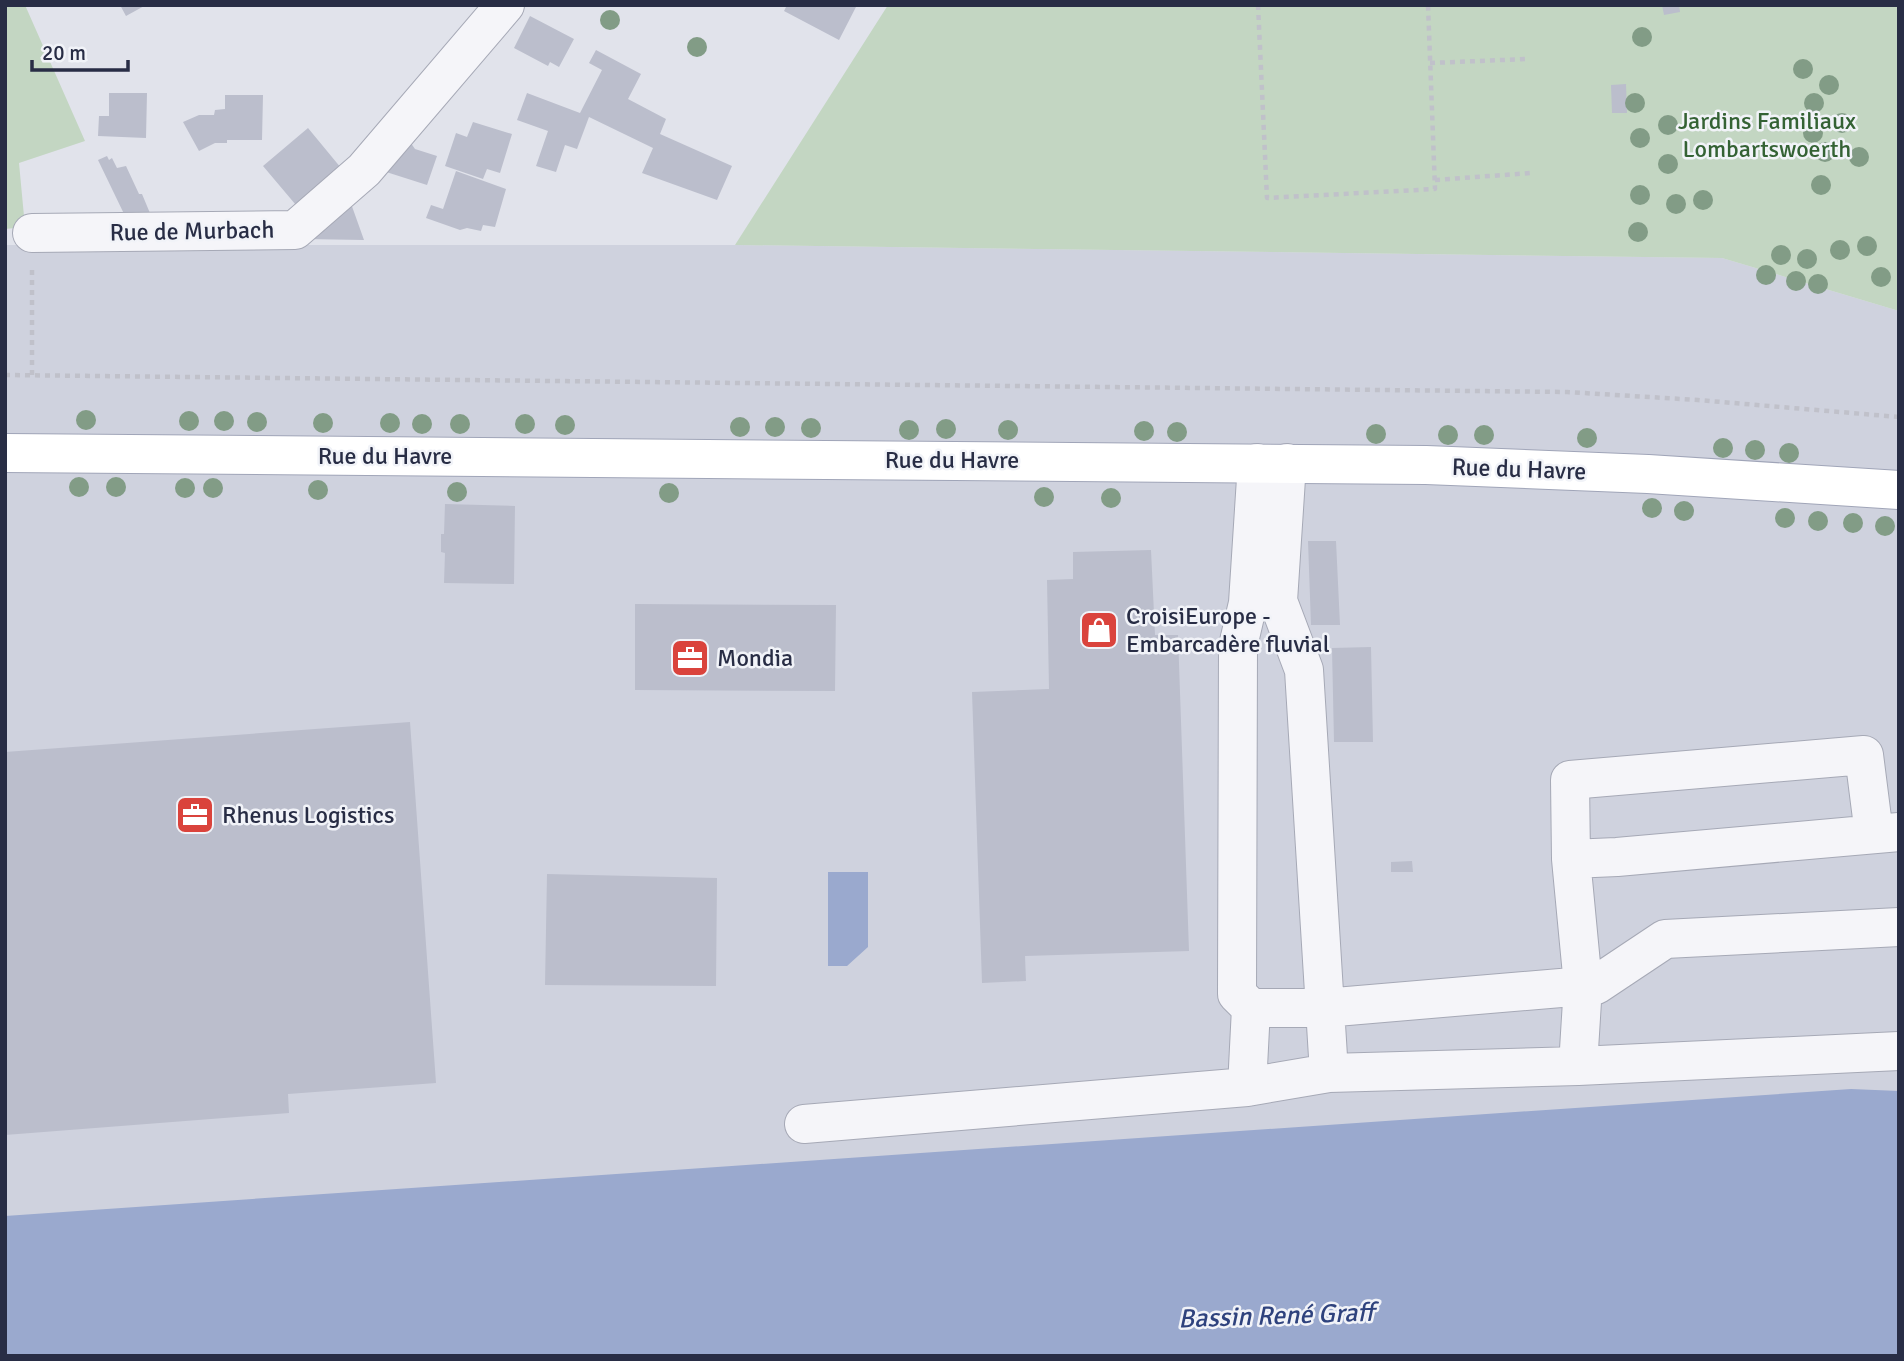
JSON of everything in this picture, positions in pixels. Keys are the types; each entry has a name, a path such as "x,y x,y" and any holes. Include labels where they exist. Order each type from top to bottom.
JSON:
{"main road":[{"name":"Rue du Havre","path":"5,453 1426,465 1620,473 1899,490"}],"street":[{"name":"Rue de Murbach","path":"32,233 295,230 364,170 505,5"},
{"path":"1247,1087 1251,1009 1237,994 1238,646 1263,602 1272,463"},
{"path":"1263,602 1304,670 1329,1073"},
{"path":"1572,859 1886,833 1864,755 1570,779 1572,859 1583,985 1578,1066"},
{"path":"1251,1009 1324,1008 1597,985 1665,939 1899,927"},
{"path":"804,1124 1247,1087 1329,1073 1578,1066 1899,1051"}],"path":[{"path":"1258,5 1267,198 1435,189 1428,5"},
{"path":"1430,63 1527,59"},
{"path":"1435,180 1531,173"},
{"path":"32,233 32,375"},
{"path":"5,375 1567,392 1899,417"}],"shaded area":[{"path":"5,245 735,245 1722,258 1899,311 1899,1356 5,1356"}],"green space":[{"path":"5,5 25,5 85,141 19,163 25,227 5,229"},
{"name":"Jardins Familiaux Lombartswoerth","path":"888,5 1899,5 1899,311 1722,258 735,245"}],"water":[{"path":"828,872 868,872 868,947 847,966 828,966"},
{"name":"Bassin René Graff","path":"1851,1089 1899,1091 1899,1356 5,1356 5,1216"}],"building":[{"path":"120,5 146,5 126,16"},
{"path":"787,5 857,5 839,40 784,11"},
{"path":"1662,5 1679,5 1680,12 1664,15"},
{"path":"530,16 574,39 559,67 550,62 548,66 514,48"},
{"path":"596,50 641,74 628,99 666,119 660,134 732,166 717,200 642,173 653,148 589,117 577,149 565,145 556,172 536,166 548,131 517,120 527,93 580,113 602,70 589,63"},
{"path":"1626,84 1627,113 1612,113 1611,85"},
{"path":"109,93 147,93 146,138 98,136 99,116 109,116"},
{"path":"225,95 263,95 262,140 227,140 227,143 215,143 199,151 183,122 199,115 214,115 215,110 225,109"},
{"path":"473,122 512,134 500,173 487,169 483,179 445,166 456,133 467,137"},
{"path":"308,128 346,174 301,211 263,166"},
{"path":"406,136 415,149 437,156 427,185 380,170"},
{"path":"107,156 109,160 112,158 117,168 126,166 152,218 126,218 98,160"},
{"path":"456,171 506,189 495,227 483,225 481,231 467,228 460,230 426,218 431,205 443,209"},
{"path":"349,198 364,240 304,239"},
{"path":"445,504 515,506 514,584 444,583 445,553 441,552 441,534 444,534"},
{"path":"1308,541 1336,541 1340,625 1311,625"},
{"path":"1151,550 1155,635 1178,635 1189,951 1025,956 1026,981 982,983 972,692 1049,689 1047,580 1073,579 1073,552"},
{"path":"635,604 836,605 835,691 635,690"},
{"path":"1371,647 1373,742 1334,742 1332,648"},
{"path":"410,722 436,1083 288,1094 289,1113 5,1135 5,752"},
{"path":"1412,861 1413,872 1391,872 1391,862"},
{"path":"547,874 717,878 716,986 545,985"}],"place":[{"name":"CroisiEurope - Embarcadère fluvial","path":"1099,630"},
{"name":"Mondia","path":"690,658"},
{"name":"Rhenus Logistics","path":"195,815"}]}
